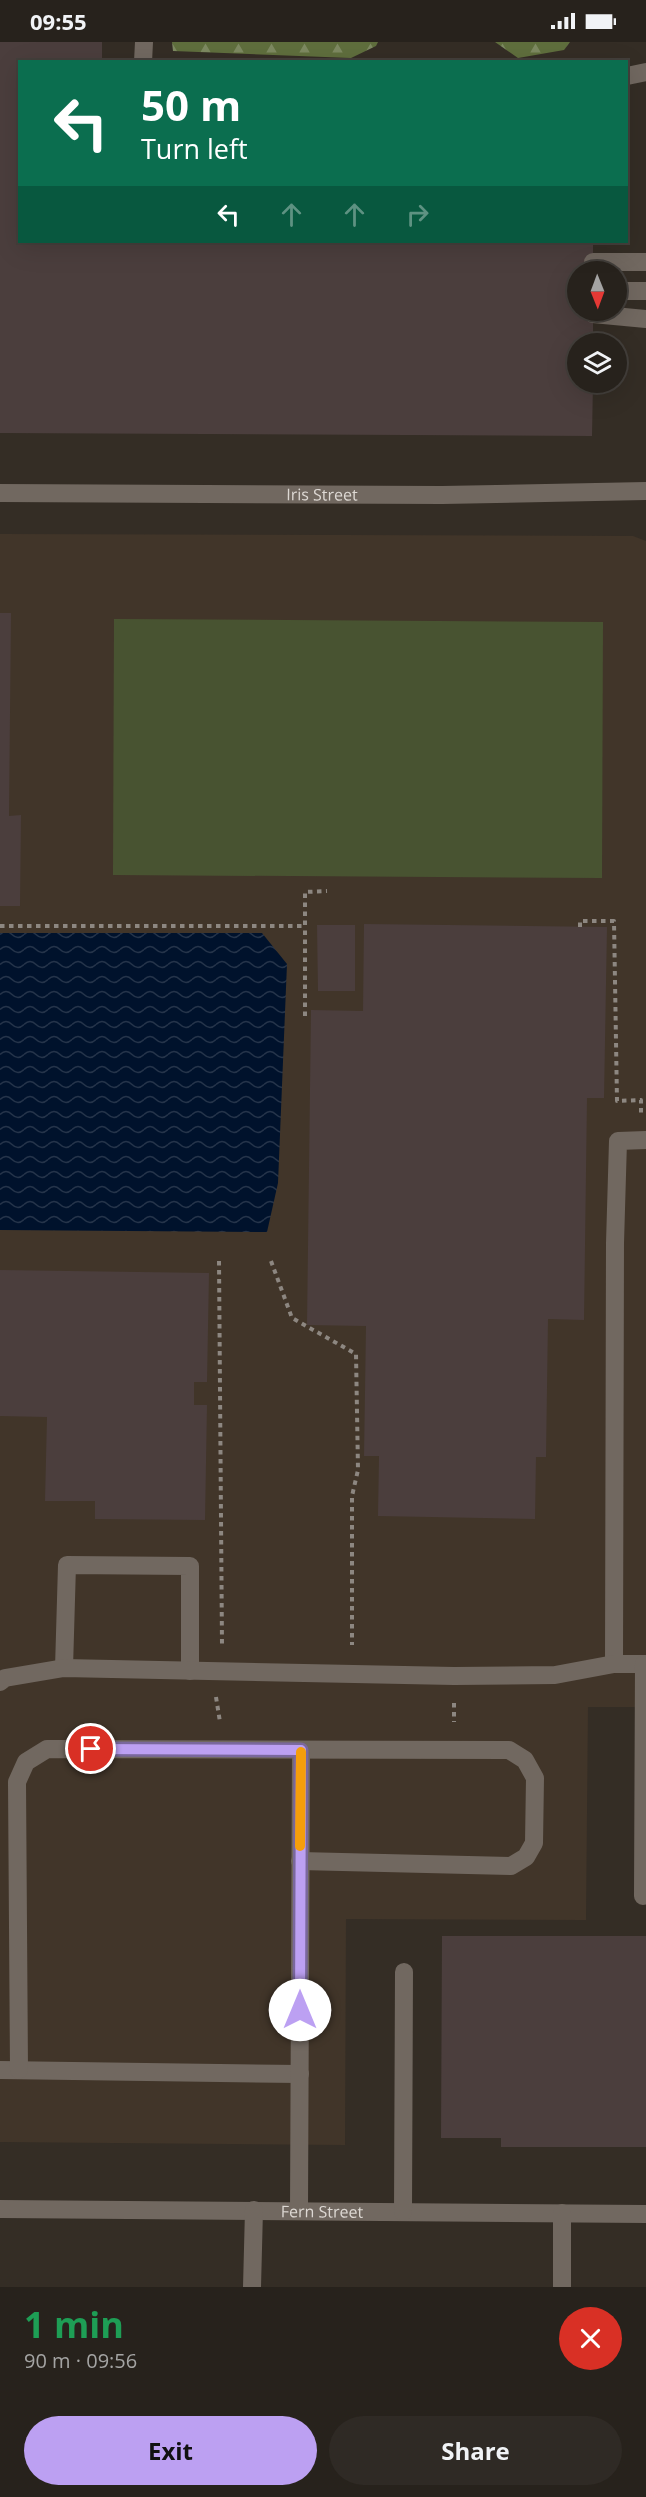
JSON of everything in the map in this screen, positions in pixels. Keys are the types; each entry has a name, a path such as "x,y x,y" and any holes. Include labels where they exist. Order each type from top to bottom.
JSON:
{"street":[{"path":"143,60 144,42"},
{"path":"628,76 646,72"},
{"path":"627,262 646,262"},
{"path":"627,291 646,291"},
{"path":"627,317 646,319"},
{"name":"Iris Street","path":"0,493 442,495 646,491"},
{"path":"614,1664 615,1243 618,1141 644,1141"},
{"path":"64,1668 67,1565 190,1566 190,1671"},
{"path":"0,1682 5,1678 64,1668 454,1676 555,1675 614,1664 645,1664 644,1896"},
{"path":"19,2070 17,1782 27,1762 46,1749 509,1750 525,1760 535,1778 534,1843 525,1857 511,1866 300,1861"},
{"path":"299,2211 301,1750"},
{"path":"403,2212 404,1972"},
{"path":"0,2070 300,2074"},
{"name":"Fern Street","path":"0,2209 646,2214"},
{"path":"252,2287 255,2210"},
{"path":"562,2213 562,2287"}],"path":[{"path":"304,1016 305,892 327,891"},
{"path":"580,927 580,921 614,921 617,1101 641,1100 644,1141"},
{"path":"0,926 304,926"},
{"path":"219,1261 222,1647"},
{"path":"271,1261 292,1318 356,1354 358,1470 352,1496 352,1645"},
{"path":"212,1671 224,1749"},
{"path":"454,1676 454,1750"}],"shaded area":[{"path":"0,534 633,536 646,541 646,1707 588,1707 586,1920 346,1919 345,2145 0,2142"}],"green space":[{"path":"172,42 378,42 376,46 351,58 173,51"},
{"path":"495,42 570,42 564,50 518,58"},
{"path":"114,619 603,622 602,878 113,875"}],"water":[{"path":"0,933 262,933 287,964 278,1183 267,1232 0,1230"}],"building":[{"path":"0,42 102,42 102,60 18,60 18,243 593,243 593,261 567,261 567,321 593,321 593,333 567,333 567,393 593,393 592,436 0,433"},
{"path":"0,613 11,613 9,816 21,815 20,906 0,906"},
{"path":"364,924 607,927 604,1098 587,1098 584,1320 548,1319 546,1457 536,1457 535,1519 378,1516 379,1456 364,1456 366,1326 307,1325 311,1010 363,1011"},
{"path":"317,925 355,925 355,991 318,991"},
{"path":"0,1270 209,1273 207,1382 194,1382 194,1405 207,1405 205,1520 95,1519 95,1501 45,1501 47,1417 0,1416"},
{"path":"442,1936 646,1936 646,2147 501,2147 501,2138 441,2138"}],"slow traffic":[{"path":"300,1846 301,1752"}],"route":[{"path":"91,1749 301,1750 300,2010"}]}
